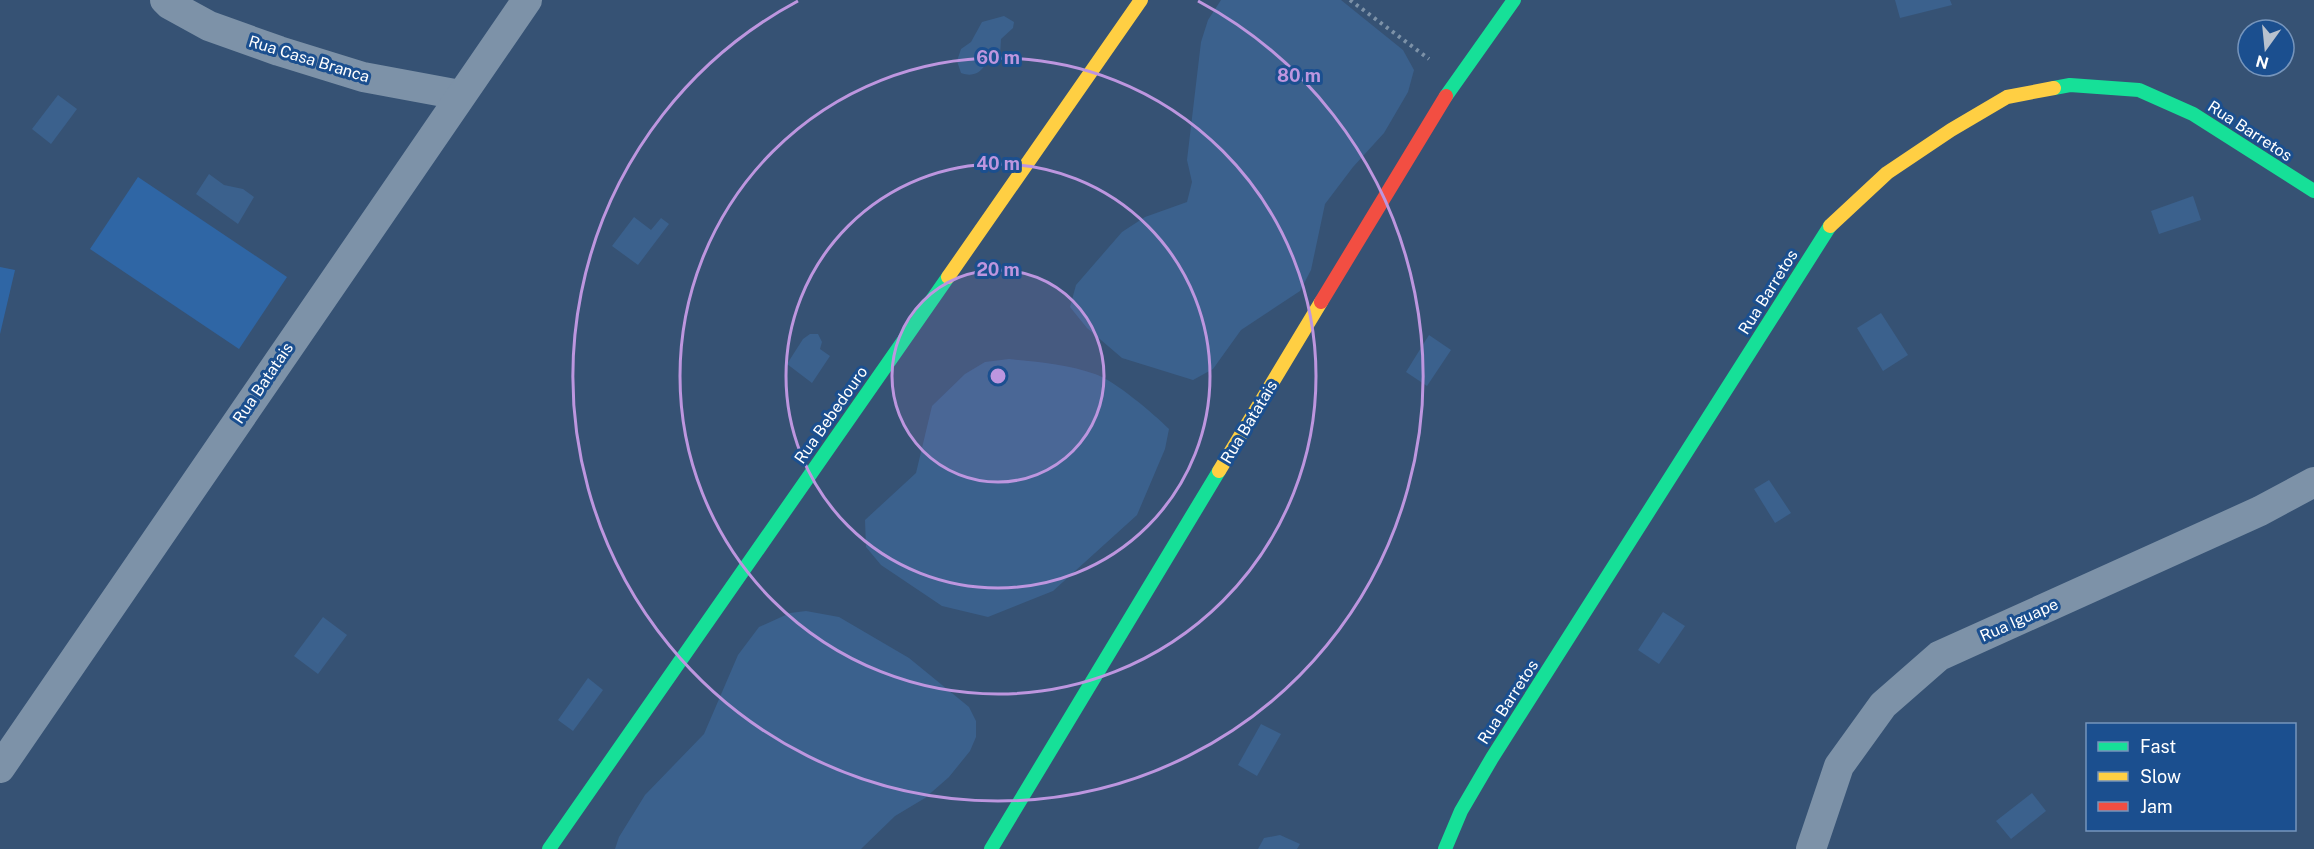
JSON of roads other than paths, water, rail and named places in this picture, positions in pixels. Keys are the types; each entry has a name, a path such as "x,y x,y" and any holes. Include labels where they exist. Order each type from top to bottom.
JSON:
{"street":[{"name":"Rua Casa Branca","path":"165,0 209,26 279,51 363,77 460,95"},
{"name":"Rua Batatais","path":"0,768 527,0"},
{"name":"Rua Bebedouro","path":"549,849 1141,0"},
{"name":"Rua Batatais","path":"991,849 1456,79 1514,0"},
{"name":"Rua Barretos","path":"1445,849 1461,811 1492,758 1827,229 1887,173 1951,130 2007,97 2070,85 2139,90 2193,114 2314,191"},
{"name":"Rua Iguape","path":"1811,849 1839,766 1883,705 1939,656 2250,516 2314,482"}]}
